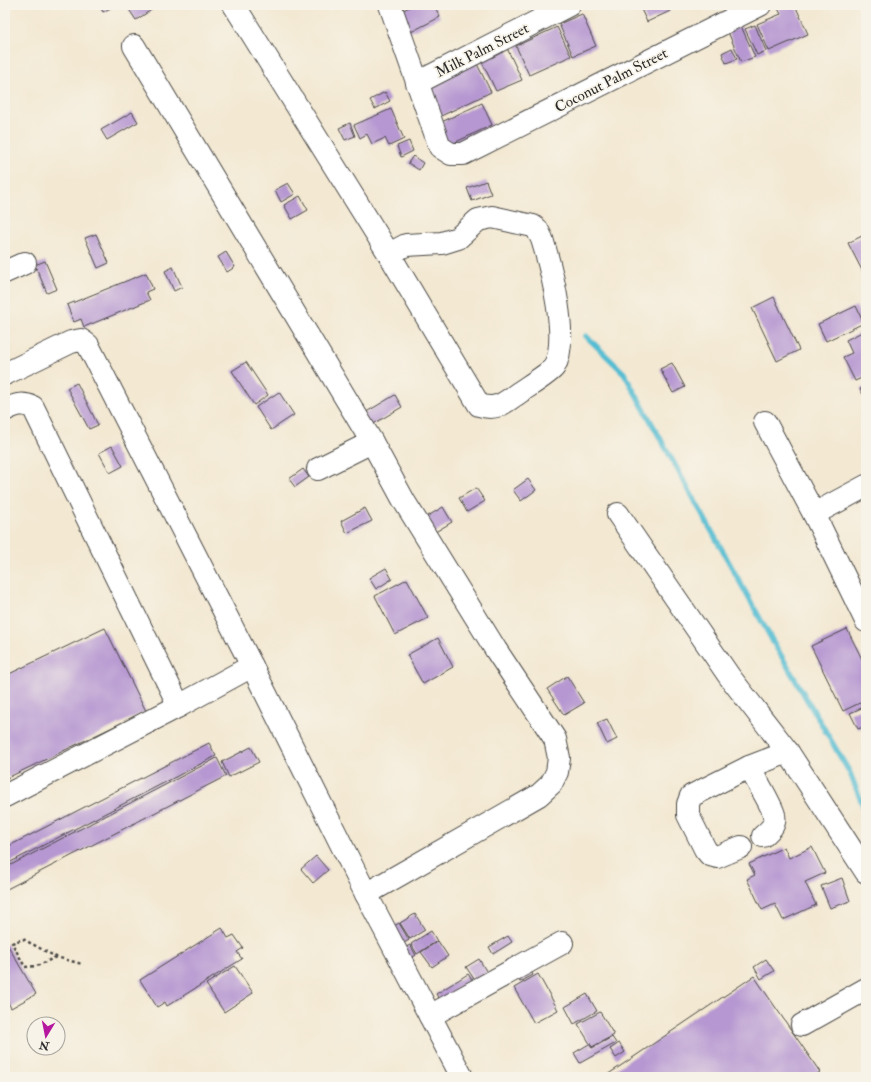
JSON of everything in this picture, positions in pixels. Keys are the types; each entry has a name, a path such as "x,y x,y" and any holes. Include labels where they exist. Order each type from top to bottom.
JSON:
{"street":[{"path":"234,5 389,254 479,405 488,408 500,406 554,368 560,346 558,307 542,239 533,226 492,217 478,220 458,238 442,243 406,245 389,254"},
{"path":"391,5 417,83"},
{"name":"Milk Palm Street","path":"417,83 569,5"},
{"name":"Coconut Palm Street","path":"417,83 440,147 451,154 462,154 760,5"},
{"path":"134,46 372,442 404,501 496,650 555,739 559,758 557,772 551,784 539,795 366,894"},
{"path":"5,272 25,263"},
{"path":"5,374 72,342 81,340 88,345 252,666 366,894 462,1077"},
{"path":"5,410 18,404 28,404 33,407 179,706"},
{"path":"765,422 814,514 866,621"},
{"path":"318,469 372,442"},
{"path":"814,514 866,486"},
{"path":"618,514 729,676 788,752 866,872"},
{"path":"5,796 179,706 252,666"},
{"path":"741,847 717,857 704,849 688,815 688,804 691,796 749,768 788,752"},
{"path":"749,768 774,814 774,823 771,830 763,836"},
{"path":"430,1016 562,943"},
{"path":"802,1025 866,989"}],"path":[{"path":"56,957 37,966 25,966 12,943 23,939 56,957 82,964"}],"building":[{"path":"99,5 116,5 103,12"},
{"path":"126,5 159,5 136,20"},
{"path":"413,5 434,5 440,17 409,33 398,13"},
{"path":"639,5 667,5 670,11 647,22"},
{"path":"710,5 720,5 712,9"},
{"path":"724,5 741,5 727,12"},
{"path":"782,5 795,5 808,34 769,51 757,24 781,14 777,7"},
{"path":"582,14 596,46 573,56 559,24"},
{"path":"755,25 766,51 757,55 745,29"},
{"path":"741,26 755,57 741,62 728,32"},
{"path":"557,27 571,56 529,75 516,46"},
{"path":"506,46 522,80 496,91 480,58"},
{"path":"732,48 737,59 726,63 722,53"},
{"path":"476,62 491,92 441,116 426,87"},
{"path":"385,92 390,101 375,109 370,100"},
{"path":"482,103 492,125 443,148 433,126"},
{"path":"391,109 404,139 389,146 385,138 372,144 367,134 360,138 354,125"},
{"path":"132,112 138,122 107,140 101,130"},
{"path":"350,123 355,136 345,140 339,128"},
{"path":"409,141 413,151 401,157 397,146"},
{"path":"413,156 423,163 419,170 408,163"},
{"path":"486,181 491,194 472,201 467,188"},
{"path":"288,183 295,194 281,202 275,190"},
{"path":"300,196 308,210 292,219 284,205"},
{"path":"96,234 109,263 98,268 85,238"},
{"path":"866,234 866,278 848,243"},
{"path":"226,252 235,267 227,272 218,257"},
{"path":"45,261 57,289 47,293 35,265"},
{"path":"173,267 182,287 174,291 165,271"},
{"path":"146,273 153,289 146,292 150,300 84,327 81,319 74,322 67,305"},
{"path":"774,297 799,350 777,361 752,308"},
{"path":"856,306 864,323 826,341 818,324"},
{"path":"866,330 866,376 855,381 843,357 852,353 846,340"},
{"path":"246,362 268,395 254,405 232,371"},
{"path":"672,363 685,387 673,393 660,369"},
{"path":"77,383 98,425 89,429 67,388"},
{"path":"866,386 866,400 860,389"},
{"path":"279,392 294,415 271,430 256,407"},
{"path":"395,395 402,407 370,426 363,414"},
{"path":"112,446 123,466 110,473 99,453"},
{"path":"303,469 309,477 295,487 289,479"},
{"path":"528,479 536,490 521,501 513,490"},
{"path":"476,488 485,501 467,512 459,498"},
{"path":"443,507 452,522 432,534 423,519"},
{"path":"365,508 372,521 347,533 341,521"},
{"path":"386,568 392,579 376,589 369,578"},
{"path":"407,579 428,618 395,635 375,596"},
{"path":"105,628 146,711 5,779 5,676"},
{"path":"847,629 866,667 866,700 843,711 811,646"},
{"path":"438,638 453,667 423,684 407,655"},
{"path":"567,676 584,703 564,715 547,689"},
{"path":"866,706 866,726 858,729 850,713"},
{"path":"607,719 617,739 607,744 597,723"},
{"path":"209,743 216,756 5,865 5,848"},
{"path":"251,747 259,762 229,777 222,762"},
{"path":"217,758 226,776 5,890 5,868"},
{"path":"784,847 789,858 812,847 825,873 805,882 816,905 783,920 775,904 762,910 747,879 755,875 749,864"},
{"path":"316,856 328,870 313,883 301,869"},
{"path":"842,878 850,901 830,908 821,886"},
{"path":"415,914 425,930 410,939 400,923"},
{"path":"399,923 409,940 397,947 387,930"},
{"path":"222,928 228,938 234,935 243,948 237,952 242,959 167,1006 165,1002 157,1007 140,980"},
{"path":"431,931 437,941 417,954 411,944"},
{"path":"508,936 512,942 493,954 489,947"},
{"path":"438,941 448,956 432,967 421,952"},
{"path":"7,944 36,994 11,1008 5,997 5,945"},
{"path":"410,945 416,955 406,961 399,951"},
{"path":"479,959 488,974 476,982 466,967"},
{"path":"766,959 774,971 761,979 754,967"},
{"path":"235,966 253,993 224,1012 206,984"},
{"path":"529,968 533,975 520,982 516,975"},
{"path":"468,974 472,980 440,1000 436,994"},
{"path":"538,974 558,1010 534,1023 514,988"},
{"path":"754,976 820,1072 813,1077 604,1077"},
{"path":"587,994 597,1011 574,1024 565,1007"},
{"path":"600,1012 614,1035 592,1047 578,1024"},
{"path":"612,1037 616,1043 580,1063 574,1053 589,1044 592,1048"},
{"path":"619,1043 625,1052 616,1058 610,1049"}],"waterway":[{"path":"586,336 624,373 772,640 850,773 866,813"}]}
